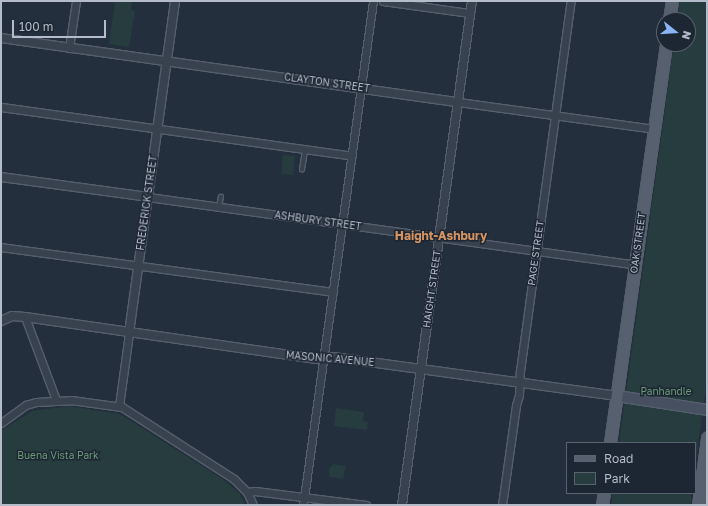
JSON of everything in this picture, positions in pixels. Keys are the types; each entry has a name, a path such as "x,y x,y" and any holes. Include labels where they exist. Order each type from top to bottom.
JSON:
{"main road":[{"path":"670,12 672,1"},
{"name":"OAK STREET","path":"610,442 665,52"},
{"name":"MASONIC AVENUE","path":"617,396 707,410"},
{"path":"698,505 707,438"},
{"path":"602,505 604,494"}],"street":[{"path":"69,48 76,1"},
{"name":"FREDERICK STREET","path":"119,406 175,1"},
{"path":"303,505 373,1"},
{"path":"383,1 470,13"},
{"name":"HAIGHT STREET","path":"402,505 472,1"},
{"name":"PAGE STREET","path":"502,505 516,405 519,394 519,383 572,1"},
{"name":"CLAYTON STREET","path":"1,38 654,129"},
{"path":"1,107 352,156"},
{"name":"ASHBURY STREET","path":"1,177 635,265"},
{"path":"1,247 333,292"},
{"name":"MASONIC AVENUE","path":"1,321 12,316 25,317 315,359 333,357 617,396"},
{"path":"25,317 56,400"},
{"path":"1,423 26,405 56,400 119,406 234,479 247,492 253,505"},
{"path":"247,492 255,491 305,496 366,505"}],"lane":[{"path":"302,170 305,150"},
{"path":"219,207 221,197"}],"green space":[{"path":"115,1 132,1 131,10 135,11 129,47 109,44"},
{"name":"Panhandle","path":"680,1 707,1 707,380 696,460 696,442 619,442 673,52 696,52 696,12 679,12"},
{"path":"283,155 295,156 293,175 281,174"},
{"name":"Buena Vista Park","path":"69,406 120,414 224,480 240,494 245,505 1,505 1,431 32,411"},
{"path":"336,408 364,412 363,421 368,422 367,430 334,426"},
{"path":"333,464 346,466 343,479 329,477 329,469"},
{"path":"612,494 691,494 691,505 612,505"}],"district":[{"name":"Haight-Ashbury","path":"441,236"}]}
